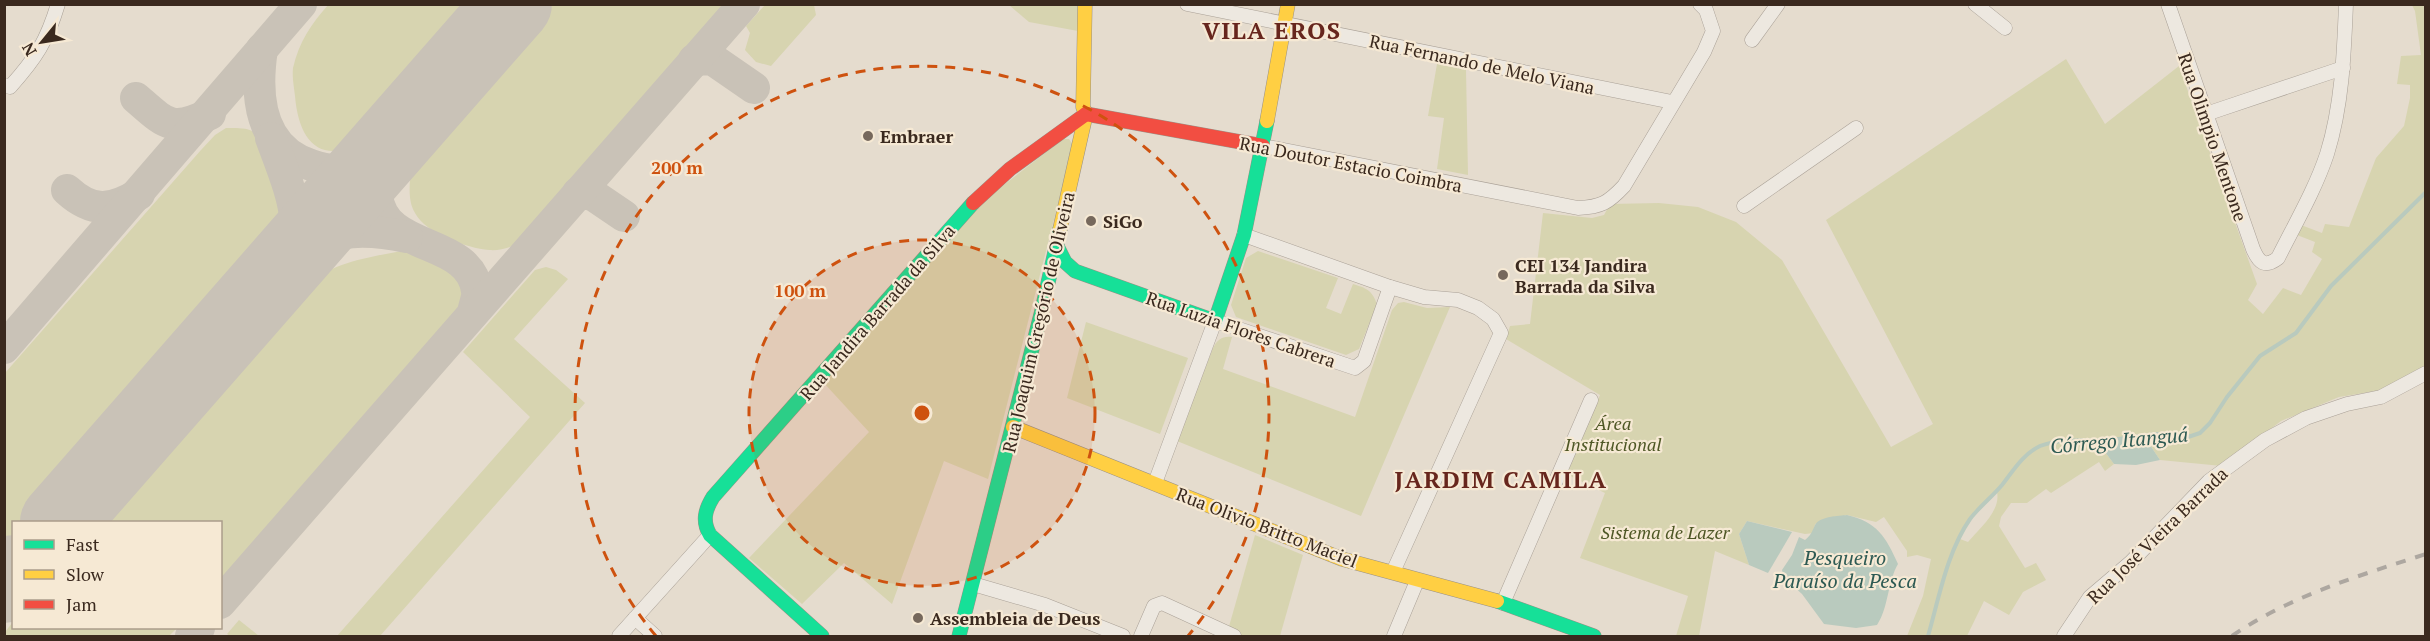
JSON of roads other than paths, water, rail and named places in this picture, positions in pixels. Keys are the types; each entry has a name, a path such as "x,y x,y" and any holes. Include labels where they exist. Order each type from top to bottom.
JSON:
{"street":[{"path":"8,86 35,58 50,32 58,4"},
{"name":"Rua Joaquim Gregório de Oliveira","path":"960,636 1047,288 1086,114 1083,107 1085,4"},
{"name":"Rua Fernando de Melo Viana","path":"1186,4 1672,102"},
{"path":"1155,483 1244,235 1260,162 1288,4"},
{"path":"1672,102 1704,51 1713,31 1706,10 1700,4"},
{"path":"1752,40 1778,4"},
{"path":"1975,4 2005,28"},
{"name":"Rua Olimpio Mentone","path":"2168,4 2253,249 2258,261 2265,264 2278,258 2314,187 2327,153 2343,68"},
{"path":"2206,114 2343,68 2346,4"},
{"name":"Rua Doutor Estacio Coimbra","path":"1086,114 1248,143 1578,208 1598,207 1614,198 1624,186 1672,102"},
{"name":"Rua Jandira Barrada da Silva","path":"710,535 704,523 706,509 714,497 972,204 1002,176 1086,114"},
{"path":"1744,206 1856,128"},
{"path":"1248,143 1258,154 1260,162"},
{"path":"1244,235 1389,287 1424,297 1458,300 1478,308 1494,319 1501,333 1393,572"},
{"path":"1057,246 1065,261 1075,271"},
{"path":"1047,288 1060,274 1075,271"},
{"name":"Rua Luzia Flores Cabrera","path":"1075,271 1355,368 1364,361 1389,287"},
{"name":"Rua José Vieira Barrada","path":"2064,636 2090,597 2131,562 2209,481 2265,440 2306,418 2348,404 2381,397 2426,373"},
{"path":"1503,603 1591,400"},
{"name":"Rua Olivio Britto Maciel","path":"1013,428 1342,559 1503,603 1594,636"},
{"path":"619,636 710,535 812,634"},
{"path":"1394,636 1417,581"},
{"path":"973,584 1045,604 1123,636"},
{"path":"1141,636 1154,606 1162,603 1234,636"},
{"path":"635,618 655,636"}],"water":[{"path":"2144,436 2160,460 2136,465 2114,464 2102,448 2101,440"},
{"name":"Pesqueiro Paraíso da Pesca","path":"1847,515 1873,526 1884,538 1898,564 1894,571 1884,611 1877,625 1856,628 1824,624 1802,594 1784,578 1782,570 1792,555 1799,537 1805,540 1817,522 1821,520"},
{"path":"1747,521 1792,532 1768,573 1749,565 1739,534"}],"waterway":[{"name":"Córrego Itanguá","path":"2111,440 2156,434 2188,437 2200,433 2260,356 2296,333 2331,286 2426,192"},
{"name":"Córrego Itanguá","path":"1928,636 1944,576 1962,532 1970,519 2019,463 2034,449 2048,443 2104,440"}],"railway":[{"path":"2232,636 2277,609 2301,598 2426,554"}],"place":[{"name":"Embraer","path":"868,136"},
{"name":"SiGo","path":"1091,221"},
{"name":"CEI 134 Jandira Barrada da Silva","path":"1503,275"},
{"name":"Assembleia de Deus","path":"918,618"}],"district":[{"name":"VILA EROS","path":"1272,30"},
{"name":"JARDIM CAMILA","path":"1501,479"}],"park label":[{"name":"Área Institucional","path":"1613,433"},
{"name":"Sistema de Lazer","path":"1665,532"}]}
